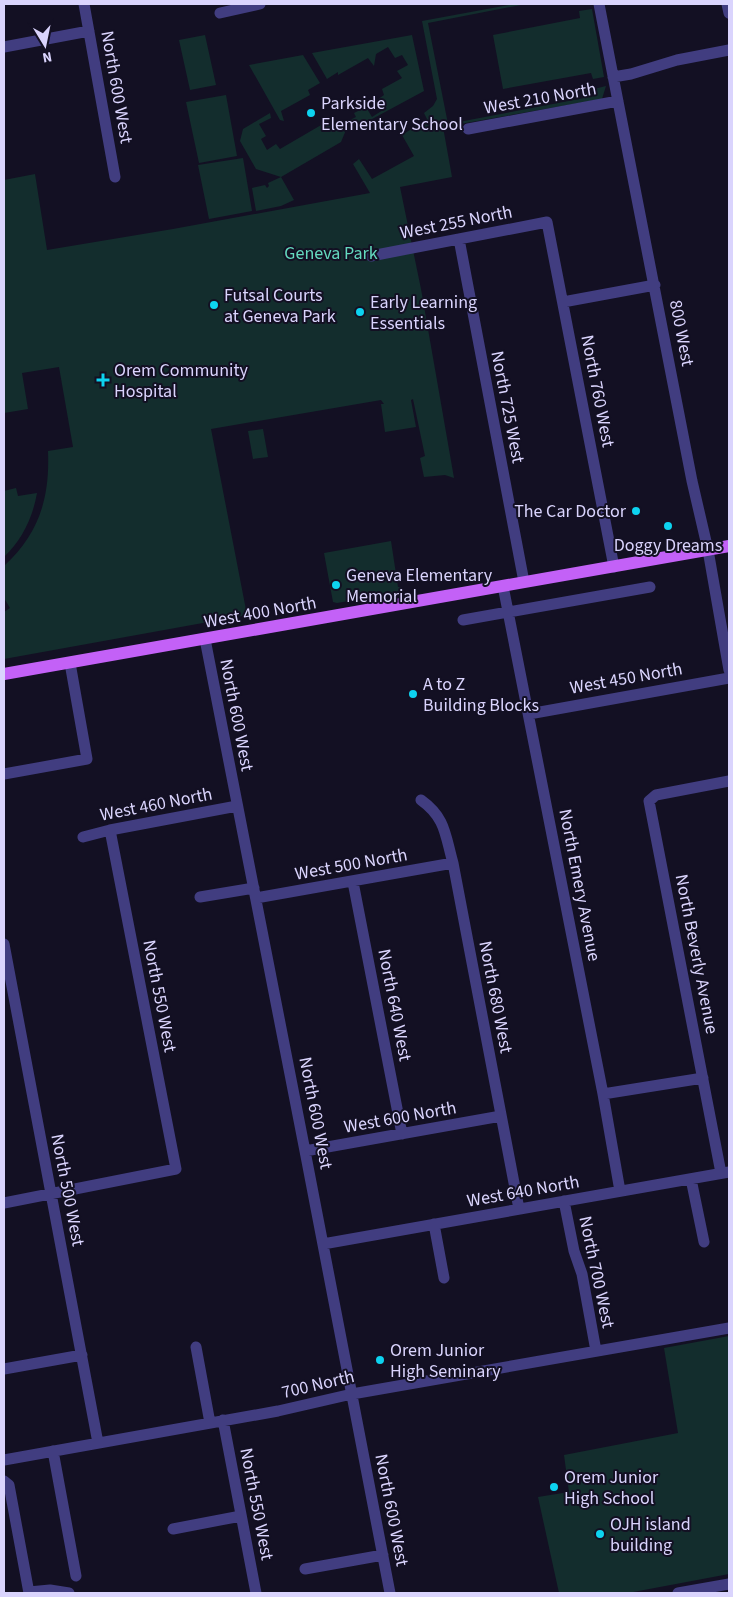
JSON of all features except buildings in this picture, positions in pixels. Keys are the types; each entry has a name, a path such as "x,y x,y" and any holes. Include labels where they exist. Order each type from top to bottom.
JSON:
{"main road":[{"name":"West 400 North","path":"4,674 729,546"}],"street":[{"name":"North 600 West","path":"84,4 115,177"},
{"path":"220,13 260,4"},
{"name":"800 West","path":"599,4 692,481 708,550 729,670"},
{"path":"728,4 729,13"},
{"path":"4,47 89,31"},
{"path":"613,77 631,74 676,60 729,50"},
{"name":"West 210 North","path":"468,129 618,101"},
{"name":"West 255 North","path":"371,256 547,222"},
{"name":"North 760 West","path":"547,222 614,567"},
{"name":"North 725 West","path":"459,239 524,582"},
{"path":"563,302 655,286"},
{"name":"North Emery Avenue","path":"503,586 603,1094 620,1191"},
{"path":"464,620 650,587"},
{"name":"North 600 West","path":"205,639 390,1593"},
{"path":"4,774 87,759 70,663"},
{"name":"West 450 North","path":"529,714 729,678"},
{"name":"North Beverly Avenue","path":"725,1173 703,1078 649,801 656,795 729,781"},
{"name":"North 680 West","path":"421,800 436,812 442,821 453,863 519,1209"},
{"name":"West 460 North","path":"83,837 110,830 237,806"},
{"name":"North 550 West","path":"52,1193 176,1169 110,830"},
{"name":"West 500 North","path":"200,897 353,882 453,863"},
{"name":"North 640 West","path":"353,882 402,1134"},
{"name":"North 500 West","path":"4,944 98,1443"},
{"path":"603,1094 703,1078"},
{"name":"West 600 North","path":"305,1151 501,1116"},
{"name":"West 640 North","path":"323,1244 725,1173"},
{"path":"692,1179 704,1242"},
{"path":"4,1203 52,1193"},
{"name":"North 700 West","path":"564,1201 574,1252 582,1274 596,1351"},
{"path":"434,1224 444,1278"},
{"name":"700 North","path":"4,1460 278,1411 352,1394 729,1328"},
{"path":"196,1347 210,1423"},
{"path":"4,1369 82,1355"},
{"name":"North 550 West","path":"223,1420 256,1593"},
{"path":"53,1451 76,1576"},
{"path":"4,1481 9,1485 29,1593 50,1590 69,1593"},
{"path":"173,1529 241,1516"},
{"path":"305,1569 383,1555"},
{"path":"678,1593 729,1584"}],"green space":[{"name":"Geneva Park","path":"514,4 526,4 428,23 448,124 595,96 594,89 606,86 602,99 443,127 452,177 400,187 421,289 454,478 445,475 424,477 420,458 425,456 413,399 411,400 416,427 385,432 381,404 384,404 381,400 211,429 247,615 4,659 4,612 10,608 4,598 4,566 26,541 40,514 47,484 48,451 73,447 59,367 22,373 28,409 4,413 4,180 35,174 47,250 370,193 353,164 359,159 372,179 414,156 402,135 427,119 424,113 433,106 437,99 422,21"},
{"path":"592,9 604,77 593,79 591,73 503,89 493,35 580,18 579,11"},
{"path":"205,35 216,85 190,90 179,40"},
{"path":"412,35 424,91 361,125 352,124 350,120 356,117 354,113 366,107 372,117 383,110 377,100 384,95 382,89 402,78 397,71 408,65 402,55 395,58 388,47 376,54 374,66 368,58 327,79 312,53"},
{"path":"303,55 320,83 308,90 310,95 281,111 284,121 280,120 249,65"},
{"path":"226,95 237,156 199,163 186,102"},
{"path":"270,113 271,118 259,124 266,136 261,139 267,150 276,144 280,149 328,121 333,130 343,124 346,130 341,142 281,177 256,169 240,141 243,129"},
{"path":"243,158 252,211 209,219 198,165"},
{"path":"281,177 294,200 281,206 256,211 252,188 265,185 267,188 269,186 268,183"},
{"path":"263,429 268,457 253,459 248,431"},
{"path":"16,488 18,496 37,493 33,511 26,528 4,557 4,491"},
{"path":"391,541 398,587 402,587 401,592 337,603 333,602 324,553"},
{"path":"729,1336 729,1574 628,1593 559,1593 538,1497 569,1492 564,1455 678,1433 664,1348"}],"place":[{"name":"Parkside Elementary School","path":"311,113"},
{"name":"Futsal Courts at Geneva Park","path":"214,305"},
{"name":"Early Learning Essentials","path":"360,312"},
{"name":"Orem Community Hospital","path":"103,380"},
{"name":"The Car Doctor","path":"636,511"},
{"name":"Doggy Dreams","path":"668,526"},
{"name":"Geneva Elementary Memorial","path":"336,585"},
{"name":"A to Z Building Blocks","path":"413,694"},
{"name":"Orem Junior High Seminary","path":"380,1360"},
{"name":"Orem Junior High School","path":"554,1487"},
{"name":"OJH island building","path":"600,1534"}]}
